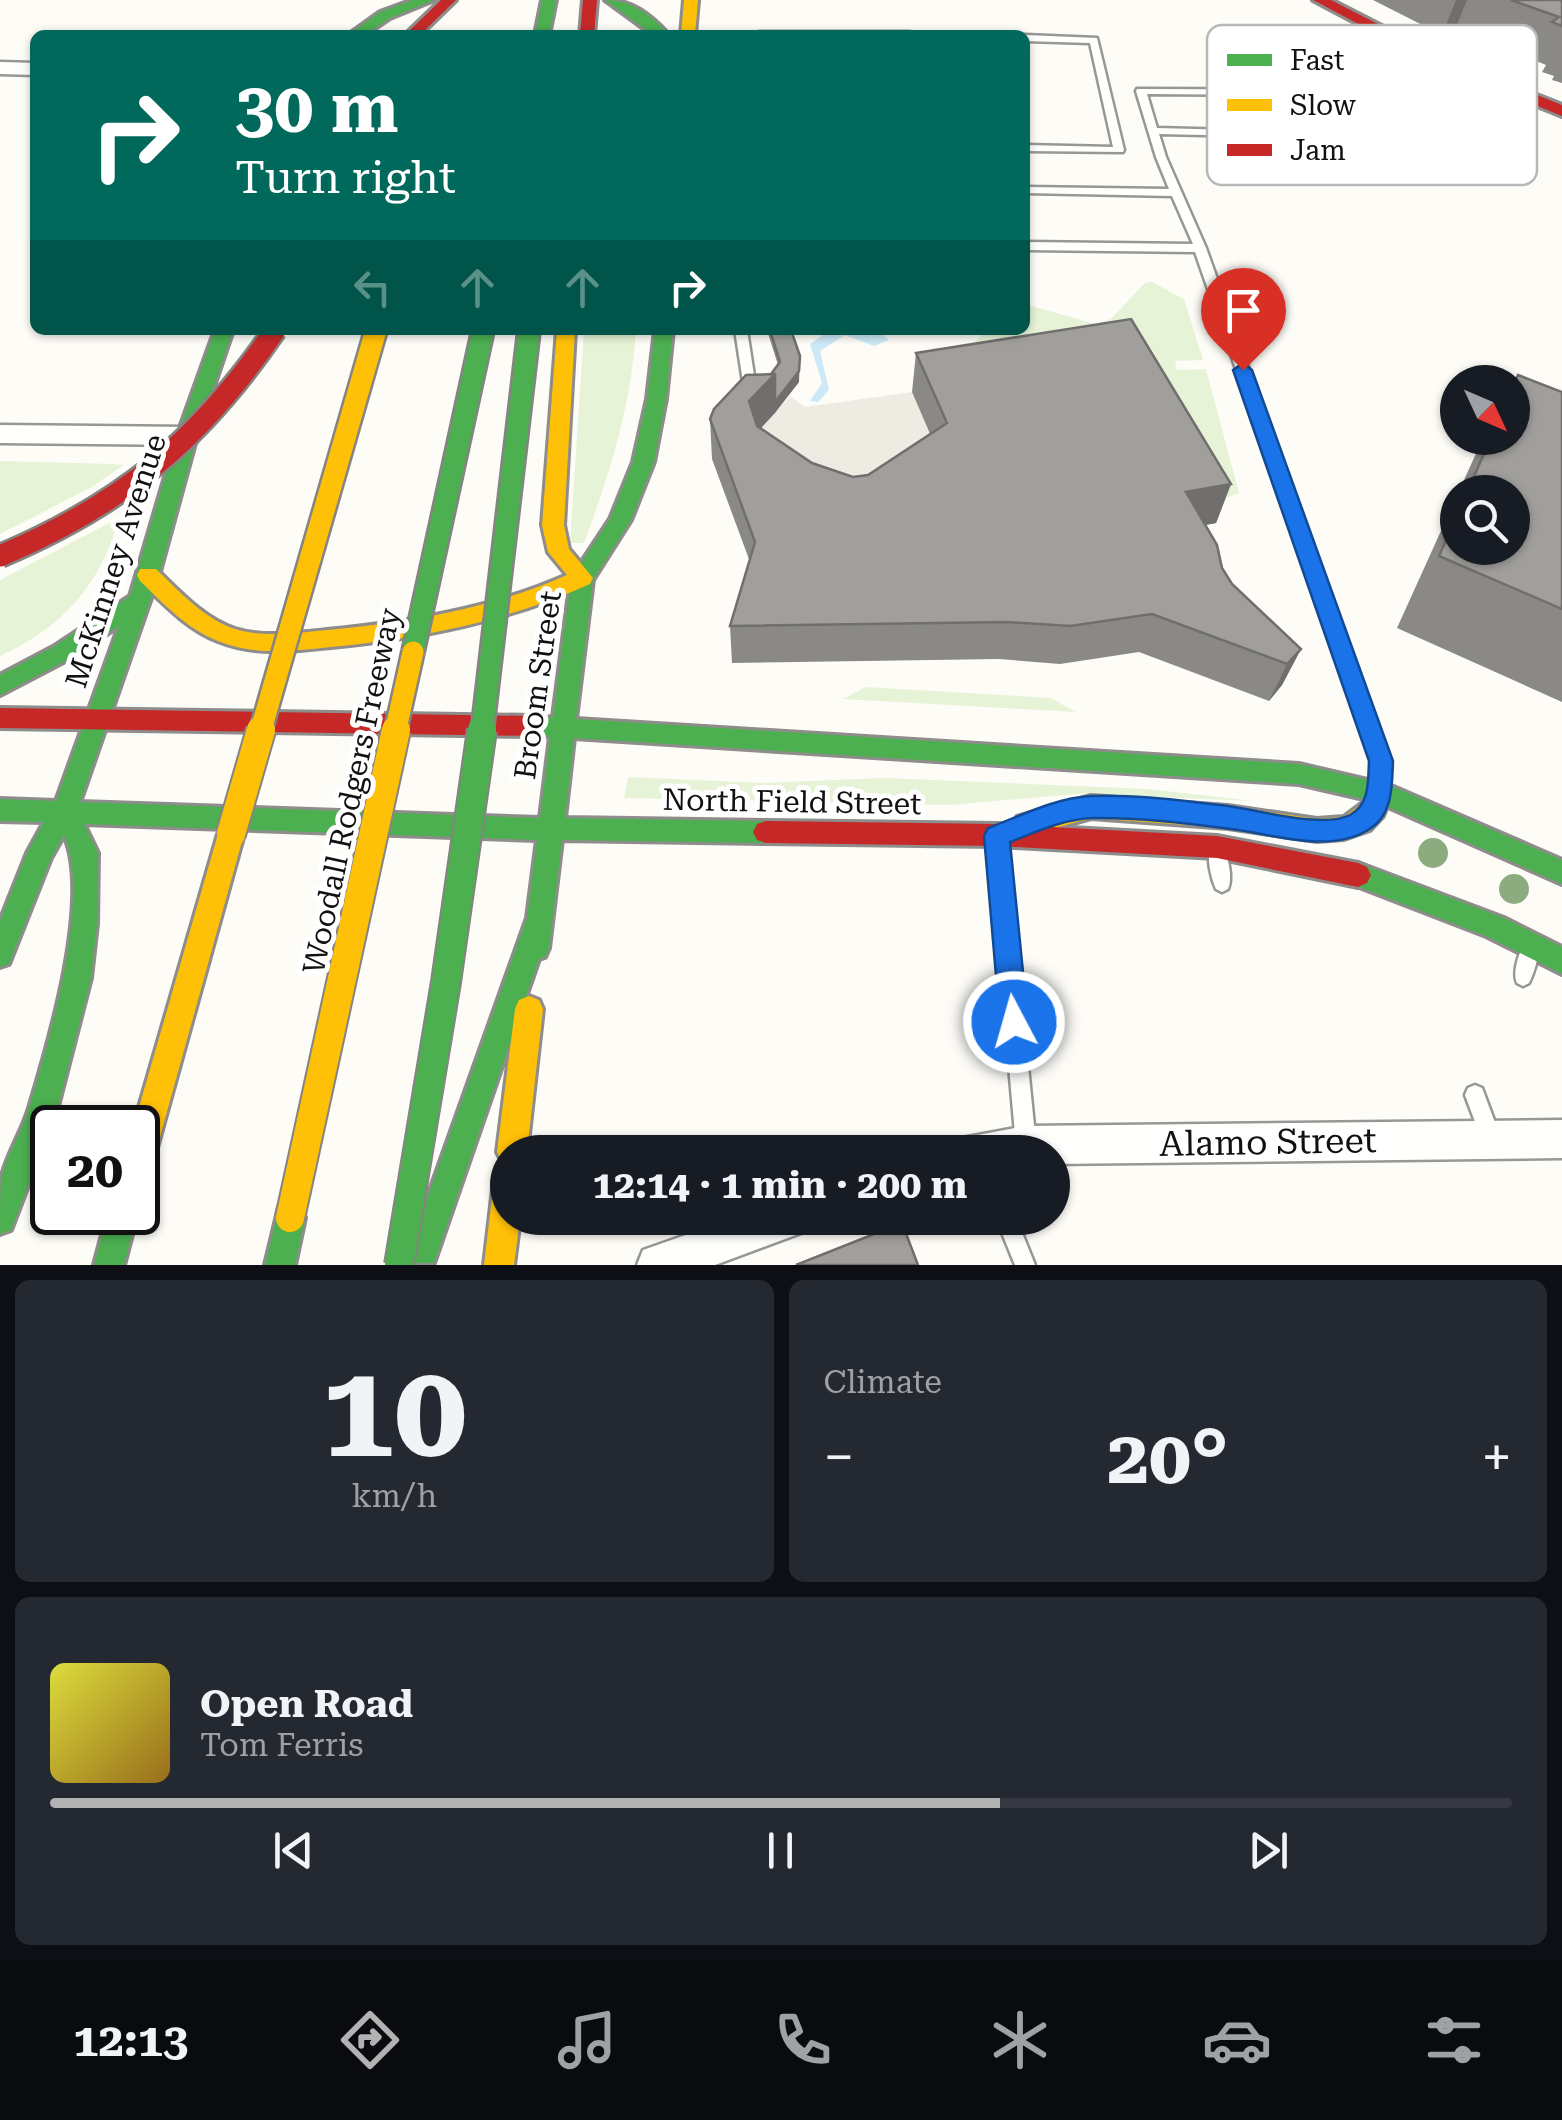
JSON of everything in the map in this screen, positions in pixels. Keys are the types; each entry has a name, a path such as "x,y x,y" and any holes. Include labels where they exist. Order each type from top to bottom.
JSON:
{"main road":[{"path":"344,29 427,0"},
{"path":"418,30 453,0"},
{"path":"450,30 453,0"},
{"path":"543,30 548,0"},
{"path":"587,30 590,0"},
{"path":"612,0 656,30"},
{"path":"688,30 691,0"},
{"path":"1320,0 1360,25"},
{"path":"1537,102 1562,111"},
{"name":"McKinney Avenue","path":"64,810 148,575 187,436 222,335"},
{"path":"0,556 106,507 158,471 230,399 272,335"},
{"path":"154,1105 375,335"},
{"name":"Woodall Rodgers Freeway","path":"280,1265 482,335"},
{"path":"399,1265 446,982 492,665 529,335"},
{"path":"148,575 209,630 263,644 444,627 545,598 582,578 560,552 552,524 566,335"},
{"name":"Broom Street","path":"549,828 582,578 611,546 638,493 654,439 664,335"},
{"path":"0,686 61,653 139,601"},
{"name":"North Field Street","path":"0,718 563,726 1220,766 1300,774 1380,792 1562,872"},
{"path":"997,836 1062,812 1090,807 1228,817 1317,830 1344,828 1361,822 1374,808 1380,792"},
{"name":"North Field Street","path":"0,810 549,828 997,836 1217,848 1362,876 1424,898 1562,961"},
{"path":"0,955 40,853 64,810"},
{"path":"0,1218 44,1110 77,978 84,924 86,853 64,810"},
{"path":"514,1135 549,828"},
{"path":"420,1265 539,920"},
{"path":"109,1265 117,1235"},
{"path":"499,1265 503,1235"}],"street":[{"path":"0,68 30,68"},
{"path":"0,434 187,436"},
{"name":"Alamo Street","path":"1070,1145 1562,1139"},
{"path":"658,1265 742,1235"}],"lane":[{"path":"1030,38 1094,40 1119,150 1030,148"},
{"path":"1207,91 1141,91 1381,761 1380,792"},
{"path":"1154,131 1207,132"},
{"path":"1030,190 1177,193"},
{"path":"1030,246 1200,248"},
{"path":"741,335 752,401"},
{"path":"997,836 1025,1135"},
{"path":"1217,848 1222,884"},
{"path":"1523,977 1531,946"},
{"path":"1475,1095 1491,1140"},
{"path":"1013,1235 1025,1265"}],"green space":[{"path":"1152,282 1184,299 1203,360 1175,361 1177,370 1206,369 1239,493 1212,503 972,345 982,335 1030,335 1030,305 1095,324 1111,319 1145,283"},
{"path":"584,335 635,335 629,386 611,465 584,543 570,543"},
{"path":"0,461 124,465 90,488 0,534"},
{"path":"119,518 102,563 76,601 43,631 0,656 0,580"},
{"path":"866,687 1051,698 1076,712 843,699"},
{"path":"628,777 762,783 884,778 1148,789 1254,801 1078,794 949,805 624,798"}],"shaded area":[{"path":"912,392 941,462 894,498 750,440 790,396 805,407"}],"water":[{"path":"823,335 845,335 820,351 829,390 818,402 810,401 822,383 810,344"},
{"path":"845,335 884,335 889,340 874,346"}],"building":[{"path":"1511,0 1562,0 1562,26 1552,22 1559,17"},
{"path":"1131,319 1231,484 1186,492 1217,545 1222,568 1232,584 1301,649 1287,664 1152,614 1070,626 1007,622 730,626 755,542 710,419 714,409 746,375 775,374 749,401 757,426 812,463 853,477 868,475 947,423 916,353"},
{"path":"772,335 793,335 800,356 799,371 775,402 775,374 771,374 780,362"},
{"path":"1530,380 1562,392 1562,609 1460,565 1530,565 1530,475 1475,475 1483,455 1530,455"},
{"path":"872,1235 907,1235 918,1265 796,1265"}],"traffic: fast":[{"path":"362,30 385,15 427,0"},
{"path":"543,30 549,0"},
{"path":"612,0 656,30"},
{"path":"0,955 40,853 65,810 148,575 187,436 222,335"},
{"path":"413,652 482,335"},
{"path":"399,1265 446,982 494,647 528,335"},
{"path":"536,948 582,578 620,520 644,462 657,399 663,335"},
{"path":"0,686 61,653 139,601"},
{"path":"533,726 1299,774 1380,792 1562,872"},
{"path":"0,810 487,828 766,832"},
{"path":"0,1219 43,1110 77,978 84,924 85,853 65,810"},
{"path":"1358,875 1495,927 1562,961"},
{"path":"423,1252 539,920"},
{"path":"280,1265 290,1218"},
{"path":"109,1265 117,1235"}],"traffic: slow":[{"path":"688,30 691,0"},
{"path":"231,834 375,335"},
{"path":"566,335 553,525 559,552 582,578"},
{"path":"148,575 184,609 215,630 238,639 275,643 391,632 456,620 519,603 582,578"},
{"path":"290,1218 413,652"},
{"path":"1026,825 1091,807 1228,817 1317,830 1344,828 1361,822 1374,808 1380,792"},
{"path":"154,1105 231,834"},
{"path":"514,1135 529,1009"},
{"path":"499,1265 503,1235"}],"traffic: jam":[{"path":"417,30 449,0"},
{"path":"587,30 590,0"},
{"path":"1320,0 1369,25"},
{"path":"1537,101 1562,111"},
{"path":"0,556 85,516 157,467 219,406 272,335"},
{"path":"0,718 533,726"},
{"path":"766,832 997,835 1217,847 1358,875"}],"route":[{"path":"1014,1022 997,836 1062,812 1090,807 1228,817 1317,830 1344,828 1361,822 1374,808 1380,792 1381,761 1243,370"}]}
